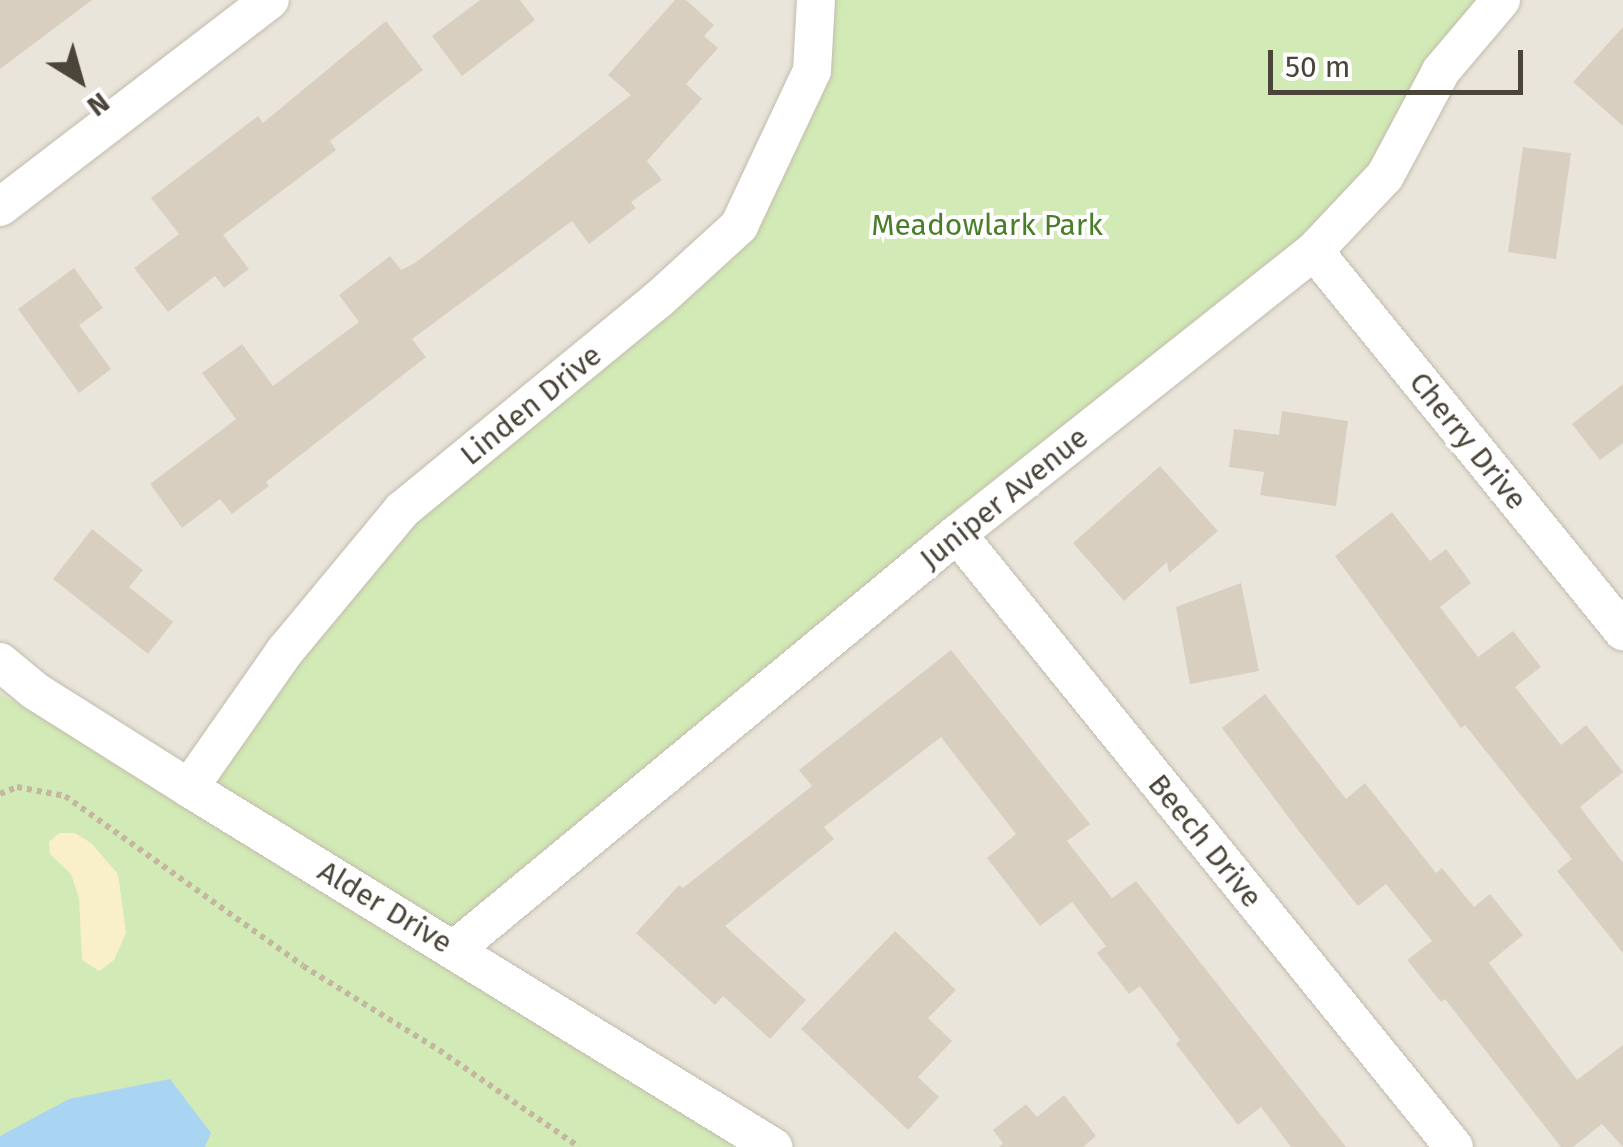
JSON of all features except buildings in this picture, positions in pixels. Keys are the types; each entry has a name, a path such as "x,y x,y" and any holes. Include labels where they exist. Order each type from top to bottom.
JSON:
{"street":[{"path":"0,206 270,0"},
{"name":"Linden Drive","path":"189,788 284,652 402,510 658,300 739,226 812,70 816,0"},
{"name":"Juniper Avenue","path":"454,950 957,534 1314,251 1385,176 1441,71 1501,0"},
{"name":"Cherry Drive","path":"1314,251 1623,631"},
{"name":"Beech Drive","path":"957,534 1454,1147"},
{"name":"Alder Drive","path":"0,662 35,691 189,788 773,1147"}],"path":[{"path":"0,794 17,788 66,796 303,966 439,1050 579,1147"}],"shaded area":[{"path":"0,0 816,0 812,71 739,226 189,788 0,694"},
{"path":"1501,0 1623,0 1623,1147 773,1147 455,949"}],"green space":[{"name":"Meadowlark Park","path":"816,0 1501,0 1385,176 455,949 773,1147 0,1147 0,694 189,787 402,510 739,226 812,71"}],"sand":[{"path":"59,833 75,833 91,843 118,874 126,933 114,960 99,971 82,960 79,898 71,874 50,854 49,842"}],"water":[{"path":"170,1079 211,1133 205,1147 0,1147 0,1136 69,1099"}]}
